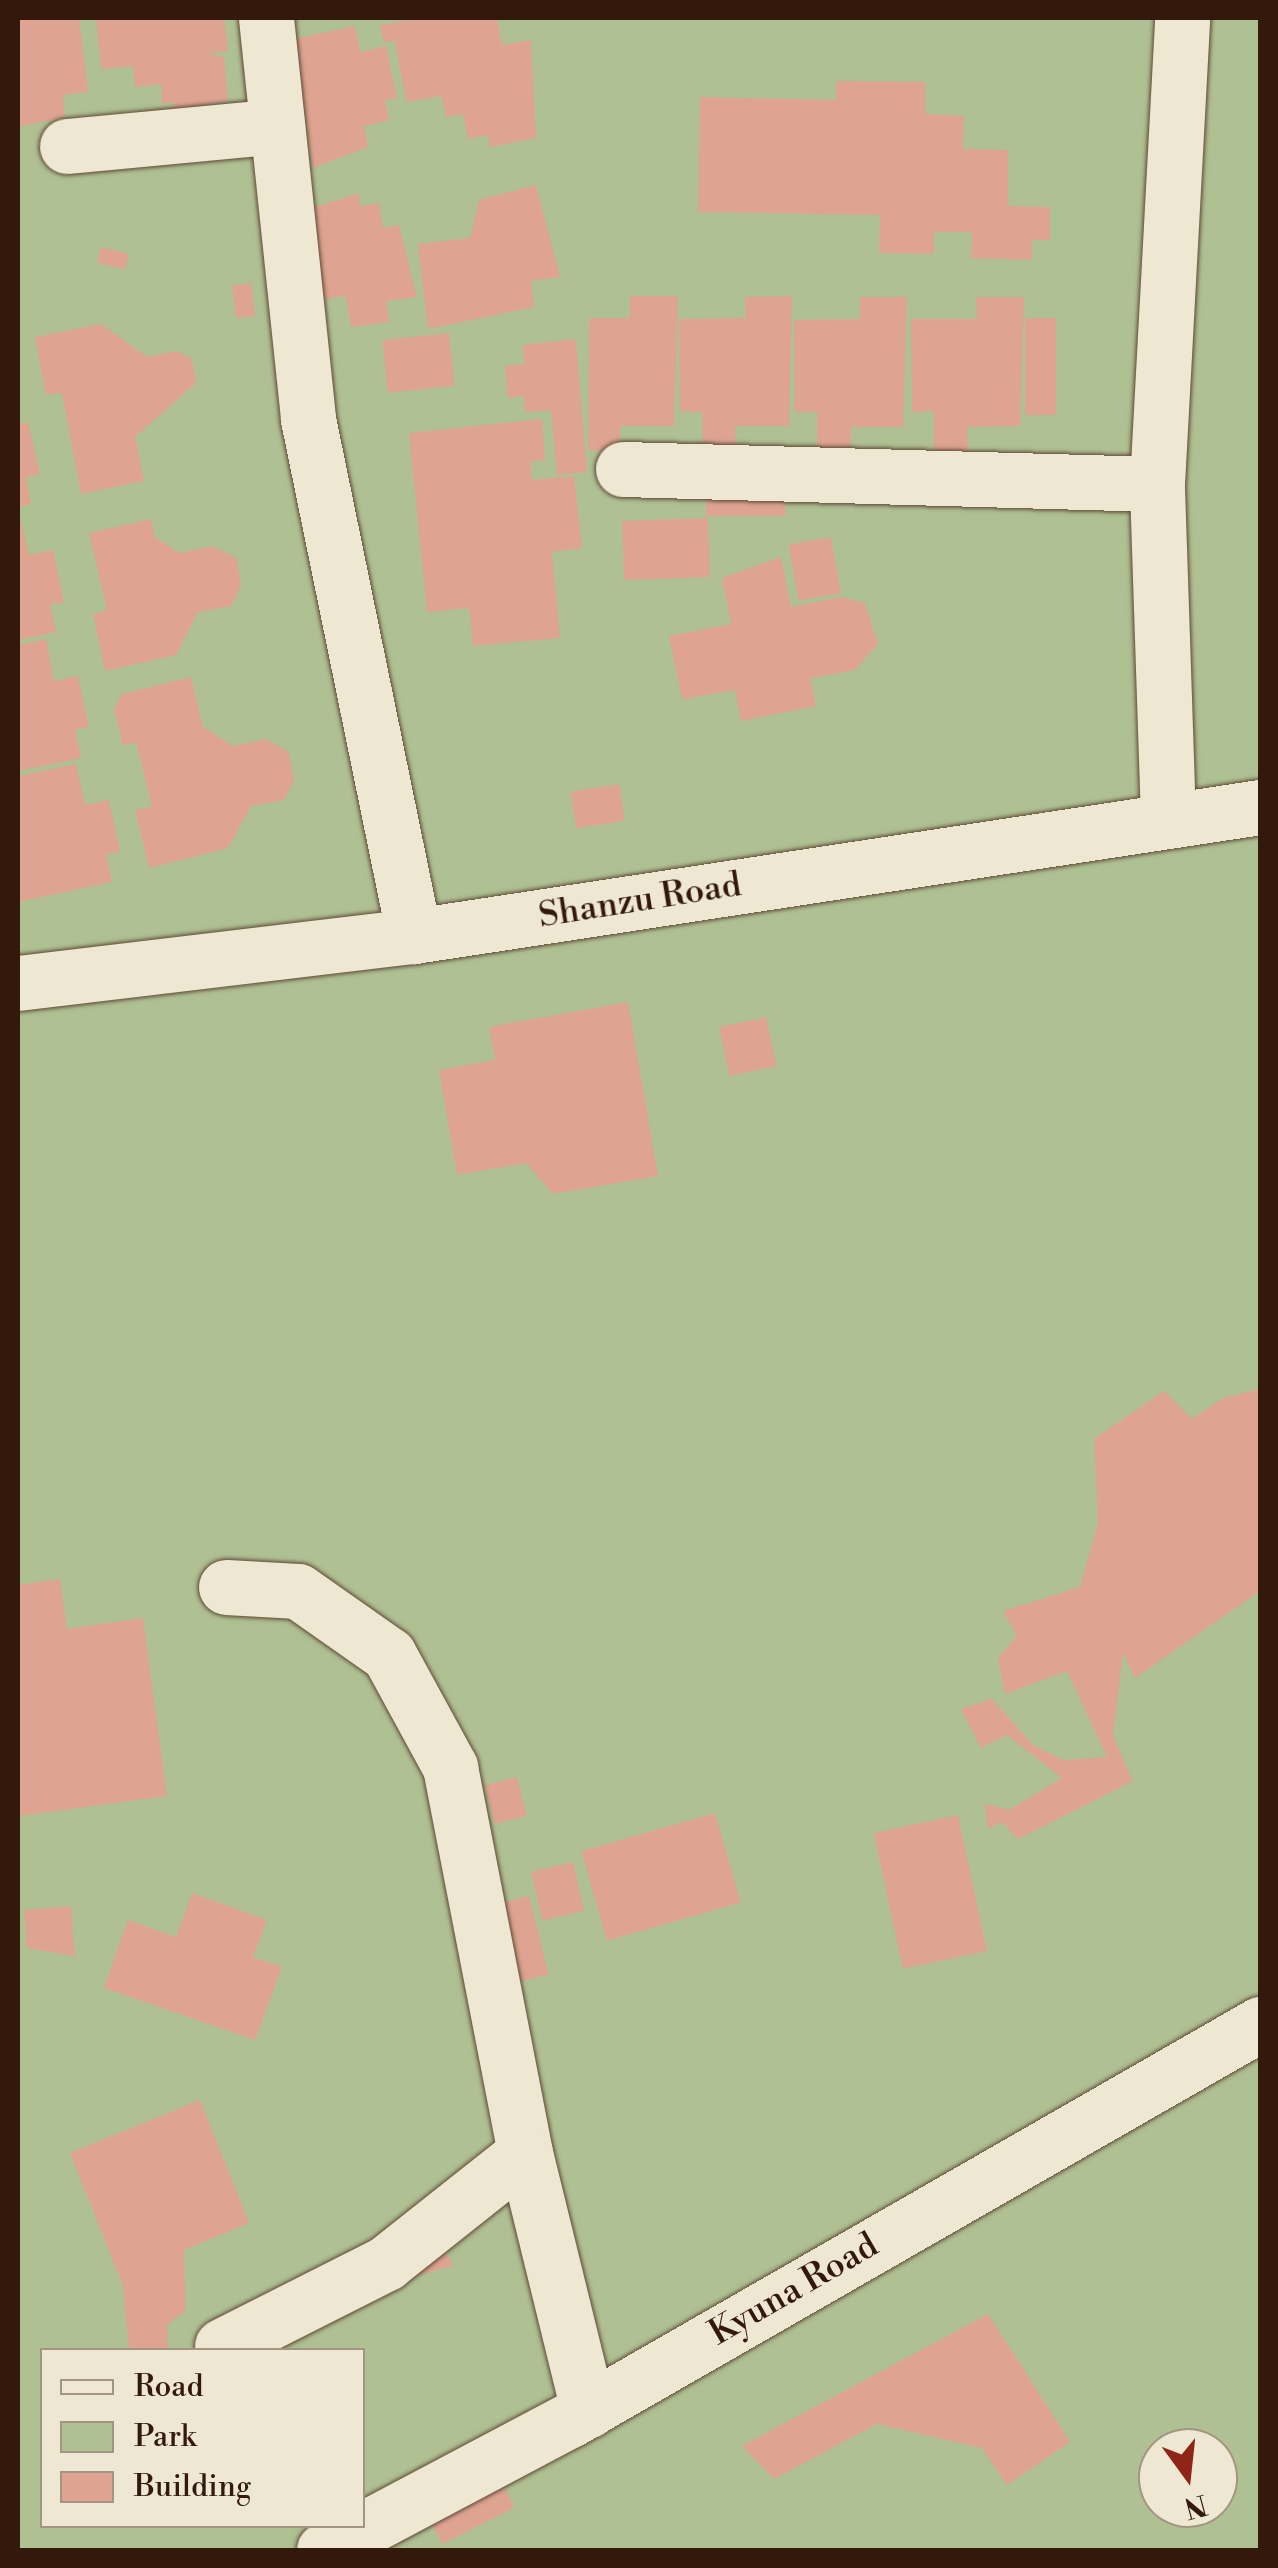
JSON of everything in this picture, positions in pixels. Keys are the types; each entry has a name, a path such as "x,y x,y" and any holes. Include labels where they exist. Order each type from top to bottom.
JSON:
{"street":[{"path":"266,18 308,418 414,936"},
{"path":"1168,820 1157,484 1182,18"},
{"path":"67,146 277,126"},
{"path":"623,469 1157,484"},
{"name":"Shanzu Road","path":"18,983 414,936 1260,808"},
{"path":"226,1587 298,1590 389,1655 450,1768 525,2153 588,2410"},
{"name":"Kyuna Road","path":"324,2550 588,2410 1260,2024"},
{"path":"222,2346 386,2263 525,2153"}],"green space":[{"path":"18,18 1260,18 1260,2550 18,2550"}],"building":[{"path":"18,18 79,18 88,92 63,95 65,117 18,127"},
{"path":"96,18 224,18 228,51 207,53 224,57 228,100 174,111 174,102 162,104 161,84 135,87 133,66 101,69"},
{"path":"422,18 497,18 502,45 531,40 536,138 490,147 488,135 468,139 463,114 446,117 442,96 406,102 395,41 384,42 380,25"},
{"path":"355,26 360,52 386,46 397,98 385,100 389,120 364,126 368,147 313,168 294,39"},
{"path":"836,81 925,82 925,114 964,116 963,149 1008,150 1008,206 1050,207 1050,240 1032,240 1032,260 971,258 972,232 934,232 934,254 879,253 880,215 698,212 700,97 836,100"},
{"path":"536,185 560,277 531,281 534,307 428,329 418,244 470,238 479,200"},
{"path":"359,193 360,206 379,203 383,228 399,225 417,297 386,301 389,322 351,327 346,296 318,300 312,208"},
{"path":"101,247 129,254 125,270 97,263"},
{"path":"251,283 255,316 236,318 232,285"},
{"path":"630,296 678,296 674,426 620,426 620,451 588,450 589,318 630,318"},
{"path":"792,296 789,426 735,426 736,452 703,452 702,412 680,411 679,319 746,318 745,297"},
{"path":"860,297 907,297 903,427 851,427 851,452 817,453 817,412 795,412 794,320 860,319"},
{"path":"976,297 1024,297 1020,426 967,427 968,451 934,452 934,411 912,412 911,319 977,319"},
{"path":"1025,318 1056,318 1056,415 1025,415"},
{"path":"101,324 147,357 177,351 192,359 196,383 135,437 144,481 81,494 62,393 46,395 35,337"},
{"path":"449,333 455,386 388,393 382,340"},
{"path":"576,339 587,472 557,475 551,410 525,412 524,396 508,398 505,366 524,364 523,345"},
{"path":"542,419 545,460 530,462 532,480 574,476 582,548 552,552 560,638 473,646 469,608 427,612 409,433"},
{"path":"28,422 40,474 26,477 31,504 18,507 18,424"},
{"path":"706,491 785,491 785,516 706,516"},
{"path":"18,509 29,555 53,550 64,602 50,605 56,632 18,640"},
{"path":"708,518 710,577 624,580 622,521"},
{"path":"151,519 155,537 179,553 212,546 237,558 241,586 231,606 198,612 176,655 105,671 93,614 107,610 89,533"},
{"path":"831,537 841,593 799,601 789,544"},
{"path":"781,557 791,607 840,597 865,603 878,644 855,670 810,678 816,706 741,721 735,690 682,699 669,636 731,624 722,578"},
{"path":"46,639 54,681 78,676 89,727 75,730 81,758 18,771 18,645"},
{"path":"191,677 203,727 233,746 265,739 289,752 294,780 284,800 251,806 228,848 149,868 135,810 152,807 136,742 123,746 114,708 122,694"},
{"path":"76,764 85,805 109,800 120,852 106,854 112,882 18,902 18,776"},
{"path":"619,784 625,821 576,828 571,792"},
{"path":"628,1002 658,1176 553,1194 526,1163 457,1175 439,1070 495,1060 489,1027"},
{"path":"766,1017 776,1066 729,1076 719,1027"},
{"path":"1260,1389 1260,1591 1135,1678 1123,1653 1113,1736 1133,1781 1018,1839 1002,1822 988,1829 985,1804 1009,1810 1062,1778 1007,1735 981,1748 961,1709 992,1699 1033,1745 1063,1760 1107,1757 1067,1671 1005,1694 998,1657 1017,1636 1003,1611 1080,1587 1098,1522 1094,1439 1164,1391 1192,1419 1223,1398"},
{"path":"60,1579 67,1629 143,1618 167,1796 18,1816 18,1585"},
{"path":"517,1777 527,1816 495,1824 485,1785"},
{"path":"715,1813 741,1902 607,1941 581,1851"},
{"path":"958,1815 987,1951 903,1969 874,1833"},
{"path":"573,1862 584,1911 542,1920 531,1872"},
{"path":"192,1893 267,1920 253,1957 282,1967 255,2040 104,1988 128,1920 176,1937"},
{"path":"529,1896 549,1975 518,1982 498,1904"},
{"path":"71,1906 75,1956 27,1948 24,1910"},
{"path":"200,2100 249,2223 184,2250 186,2310 167,2325 168,2348 129,2348 123,2286 70,2153"},
{"path":"441,2245 454,2265 416,2276 412,2264"},
{"path":"988,2314 1070,2442 1007,2485 982,2448 877,2424 774,2479 742,2446"},
{"path":"503,2485 514,2507 442,2544 431,2522"}]}
